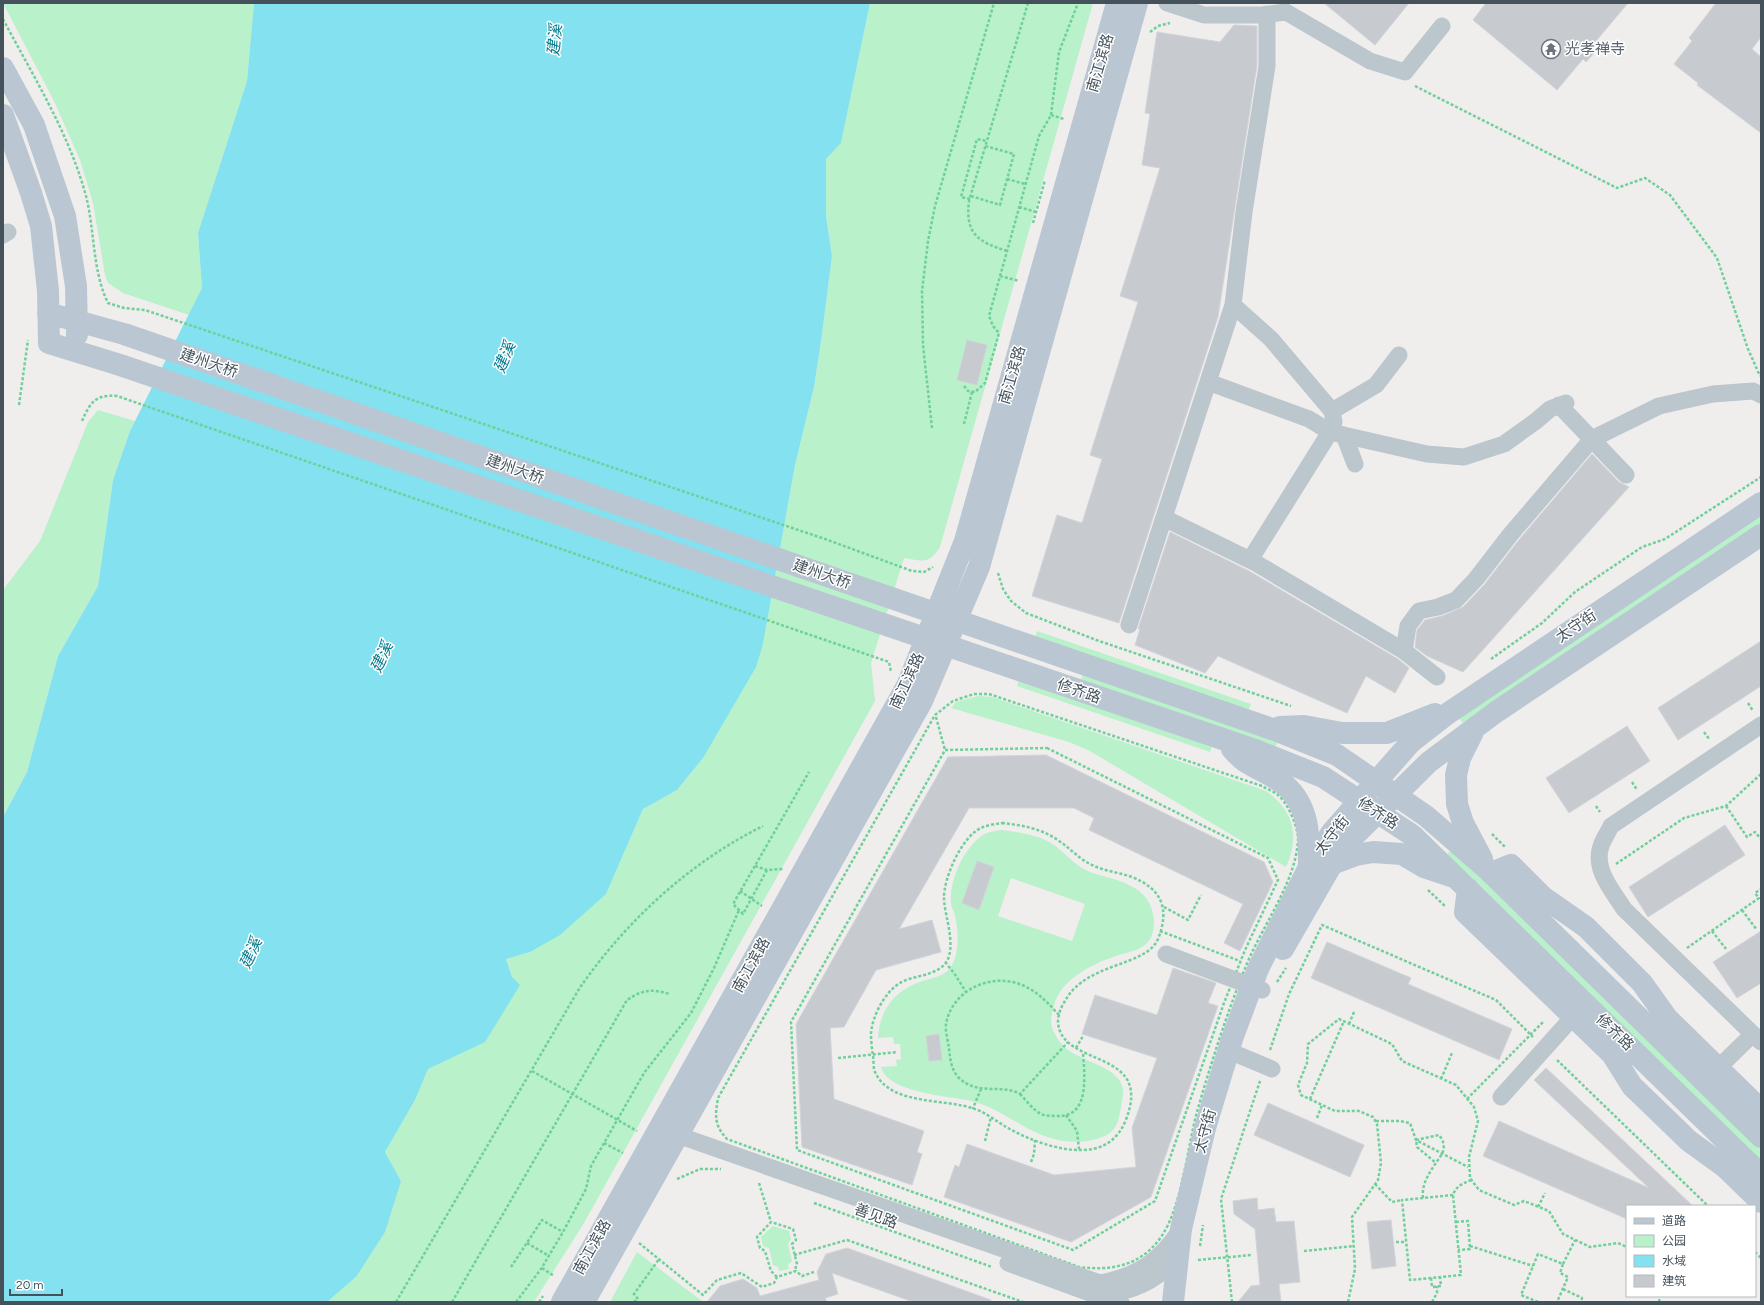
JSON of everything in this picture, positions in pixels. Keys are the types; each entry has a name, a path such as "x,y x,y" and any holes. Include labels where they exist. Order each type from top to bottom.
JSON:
{"main road":[{"name":"南江滨路","path":"562,1302 661,1135 908,686 936,643 946,617 965,541 1117,3"},
{"name":"南江滨路","path":"946,617 979,567 1137,3"},
{"path":"3,68 34,125 65,216 76,286 77,352"},
{"path":"3,115 31,193 41,226 48,291 48,313"},
{"name":"建州大桥","path":"886,626 126,367 49,343 48,313 136,338 895,599"},
{"name":"太守街","path":"1183,1302 1186,1233 1205,1128 1233,1053 1258,970 1309,867 1332,832 1411,742 1464,702 1761,503"},
{"name":"太守街","path":"1253,984 1267,978 1332,864 1352,838 1429,762 1476,727 1761,535"},
{"name":"修齐路","path":"895,599 1267,727 1337,755 1426,816 1489,871 1761,1137"},
{"name":"修齐路","path":"886,626 1221,739 1323,777 1412,835 1462,883 1579,1010 1761,1175"},
{"path":"1267,727 1304,726 1342,733 1387,733 1464,702"},
{"path":"1476,727 1460,758 1456,775 1457,804 1463,823 1489,871 1511,865 1543,897 1586,927 1642,982 1667,1018 1761,1110"},
{"path":"1221,739 1245,761 1286,786 1295,796 1306,816 1309,837 1309,867"},
{"path":"1332,864 1356,855 1373,852 1402,854 1424,867 1462,883"},
{"path":"1579,1010 1612,1054 1632,1086 1689,1141 1725,1167 1761,1202"},
{"name":"南江滨路","path":"584,1302 661,1135"},
{"name":"太守街","path":"1173,1302 1188,1258 1186,1233"}],"street":[{"path":"1167,3 1204,15 1267,14 1286,12 1370,60 1405,72 1442,26"},
{"path":"1129,625 1233,305 1244,212 1267,66 1267,14"},
{"path":"1233,305 1271,339 1332,411 1337,434 1356,464"},
{"path":"1332,411 1376,385 1399,354"},
{"path":"1208,382 1309,419 1337,434 1427,454 1464,457 1504,444 1550,409 1563,404 1592,439 1626,475"},
{"path":"1404,651 1408,626 1419,611 1438,607 1456,600 1476,579 1510,535 1592,439 1659,406 1713,394 1753,391 1761,395"},
{"path":"1250,560 1337,434"},
{"path":"1164,518 1250,560 1404,651 1437,677"},
{"path":"1718,1068 1757,1038 1624,909 1599,866 1600,847 1611,826 1761,725"},
{"path":"1166,954 1253,984"},
{"path":"1500,1097 1579,1010"},
{"path":"1233,1053 1269,1067"},
{"name":"善见路","path":"661,1135 1107,1295"},
{"path":"1107,1295 1117,1280 1133,1274 1152,1263 1186,1233"},
{"path":"1107,1295 1136,1288 1153,1280 1165,1270 1188,1258"}],"path":[{"path":"932,428 922,345 922,291 928,242 936,206 994,3"},
{"path":"1007,251 987,245 978,239 967,216 970,198 1028,3"},
{"path":"972,392 981,389 985,383 1000,333 993,326 989,316 1039,136 1051,115 1059,52 1078,3"},
{"path":"1146,34 1158,26 1175,23"},
{"path":"1410,83 1617,188 1645,178 1670,195 1717,258 1748,349 1761,377"},
{"path":"1051,115 1064,119"},
{"path":"985,146 1014,154 1000,205 961,197 978,139 987,141"},
{"path":"1007,179 1026,184"},
{"path":"1019,207 1036,212"},
{"path":"1000,276 1019,281"},
{"path":"145,310 825,539 905,568"},
{"path":"19,405 28,348 28,334"},
{"path":"964,386 972,392"},
{"path":"964,424 972,392"},
{"path":"82,421 87,408 94,400 107,395 117,396 876,658"},
{"path":"1490,660 1542,623 1575,592 1642,547 1665,539 1761,477"},
{"path":"998,572 1003,589 1011,601 1026,613 1099,641 1297,709"},
{"path":"935,715 945,750 791,1022 797,1150 1073,1250 1155,1201 1253,984 1246,965 1295,860 1298,839 1292,814 1279,795 1262,786 989,694 974,694 953,701 935,715 718,1098 715,1114 719,1130 727,1139 1079,1267 1097,1269 1118,1267 1145,1254 1161,1238 1172,1220 1197,1113 1216,1051 1253,984 1290,962"},
{"path":"945,750 1047,748 1268,858 1278,880 1241,962"},
{"path":"767,870 743,914 733,904 809,772"},
{"path":"1602,873 1684,818 1726,806 1761,774"},
{"path":"1726,806 1747,837 1755,832 1761,840"},
{"path":"1164,907 1164,920 1157,942 1150,950 1138,957 1095,973 1078,984 1065,1000 1059,1016 1058,1020 1060,1031 1069,1042 1076,1048 1115,1067 1124,1074 1131,1093 1131,1103 1125,1123 1113,1140 1104,1146 1092,1149 1059,1147 1035,1140 1009,1129 991,1117 973,1108 921,1099 884,1086 875,1071 871,1035 873,1023 886,996 902,981 935,971 948,958 950,937 944,896 946,885 963,844 979,828 992,824 1015,824 1048,834 1089,864 1133,878 1142,883 1158,897 1164,907 1188,920 1201,895"},
{"path":"396,1302 579,989 597,964 632,925 671,888 714,854 763,826"},
{"path":"755,866 767,870 786,869"},
{"path":"1425,886 1447,908"},
{"path":"1674,957 1742,910 1760,900 1755,893 1761,888"},
{"path":"740,891 764,908"},
{"path":"516,1302 541,1268 563,1232 586,1189 591,1166 644,1073 691,1013 714,968 739,910"},
{"path":"1742,910 1757,930"},
{"path":"1232,1302 1221,1199 1269,1067 1288,994 1322,925 1496,1000 1707,1205"},
{"path":"1160,931 1241,962 1253,984"},
{"path":"1712,931 1726,949"},
{"path":"945,962 966,992"},
{"path":"1059,1016 1034,991 1021,984 1006,980 990,981 966,992 957,1000 951,1009 946,1025 951,1065 958,1077 969,1084 985,1090 1012,1090 1020,1094 1041,1114 1053,1116 1066,1115 1075,1110 1085,1089 1084,1052"},
{"path":"452,1302 627,1000 639,992 653,989 670,994"},
{"path":"1348,1024 1354,1012"},
{"path":"1348,1302 1356,1268 1352,1217 1378,1180 1381,1163 1377,1124 1373,1117 1359,1111 1335,1111 1301,1095 1298,1085 1307,1063 1308,1044 1339,1019 1392,1044 1402,1062 1456,1085 1468,1098 1474,1107 1478,1121 1468,1167 1471,1180 1480,1190 1514,1205 1524,1201 1549,1211 1563,1234 1590,1247 1618,1243 1626,1247"},
{"path":"1310,1099 1344,1021"},
{"path":"1468,1098 1544,1021"},
{"path":"1076,1048 1083,1036"},
{"path":"1020,1094 1069,1042"},
{"path":"838,1058 897,1052"},
{"path":"1441,1079 1452,1053"},
{"path":"532,1071 618,1120 661,1135"},
{"path":"973,1108 981,1088"},
{"path":"1317,1118 1322,1105"},
{"path":"1066,1115 1077,1131 1079,1149"},
{"path":"985,1141 991,1117"},
{"path":"1375,1121 1400,1121 1410,1123 1417,1147 1436,1163"},
{"path":"1416,1140 1439,1135 1443,1139 1444,1149 1442,1154 1424,1182 1422,1190 1423,1198"},
{"path":"1031,1162 1034,1154 1035,1140"},
{"path":"1416,1140 1468,1167"},
{"path":"604,1143 626,1155"},
{"path":"670,1184 683,1175 700,1168 722,1169"},
{"path":"752,1180 766,1185"},
{"path":"1402,1200 1410,1280 1461,1275 1453,1195 1455,1189 1459,1185 1471,1180"},
{"path":"759,1183 771,1222"},
{"path":"1375,1184 1392,1202 1453,1195"},
{"path":"1538,1207 1544,1193"},
{"path":"811,1202 996,1269"},
{"path":"511,1267 542,1220 563,1232"},
{"path":"1188,1258 1204,1220"},
{"path":"1456,1222 1468,1221 1470,1246 1470,1249 1458,1250"},
{"path":"771,1222 793,1229 796,1240 792,1244 797,1264 794,1272"},
{"path":"771,1222 757,1237 760,1248 766,1251 771,1271 777,1276"},
{"path":"636,1240 703,1295 717,1280 741,1273 762,1287 774,1283 777,1276"},
{"path":"794,1255 847,1240 1023,1302"},
{"path":"1557,1302 1568,1277 1560,1273 1575,1240"},
{"path":"1396,1242 1406,1242"},
{"path":"527,1243 549,1256"},
{"path":"1304,1251 1354,1246"},
{"path":"1470,1246 1533,1266"},
{"path":"1538,1302 1521,1295 1538,1254 1563,1264"},
{"path":"1188,1258 1251,1255"},
{"path":"1188,1258 1197,1267"},
{"path":"634,1302 638,1299 634,1294 659,1259"},
{"path":"541,1268 554,1277"},
{"path":"777,1276 796,1271 802,1276 814,1272"},
{"path":"1431,1278 1432,1287 1441,1286 1440,1277"},
{"path":"1432,1302 1437,1293 1436,1286"},
{"path":"1563,1289 1582,1298 1581,1302"}],"green space":[{"path":"3,3 254,3 247,81 198,233 202,288 189,315 123,293 108,283 105,275 93,203 80,160 54,101"},
{"path":"870,3 1093,3 940,547 932,557 925,560 921,561 904,558 871,663 875,701 584,1223 534,1302 327,1302 356,1277 401,1181 385,1152 415,1100 428,1069 485,1041 512,977 506,959 530,952 606,894 643,809 677,790 703,758 763,644 795,465 814,387 822,334 832,256 826,216 826,159 841,143"},
{"path":"98,410 135,421 113,480 98,586 58,656 27,772 3,817 3,590 40,541 88,422"},
{"path":"1761,515 1761,525 1463,723 1458,717"},
{"path":"1037,631 1251,704 1248,711 1035,638"},
{"path":"1083,674 1278,741 1275,749 1080,682"},
{"path":"1019,680 1212,745 1210,752 1017,686"},
{"path":"978,696 992,697 1266,791 1283,807 1292,825 1293,845 1286,867 1088,750 1069,742 951,708 956,702"},
{"path":"1001,830 1029,834 1054,845 1085,870 1121,882 1140,891 1147,899 1151,908 1154,926 1152,936 1148,942 1140,948 1109,958 1079,973 1057,996 1052,1013 1051,1020 1053,1031 1062,1045 1079,1057 1102,1067 1116,1076 1123,1089 1121,1108 1115,1127 1106,1135 1089,1141 1076,1142 1052,1138 1028,1129 984,1105 972,1101 920,1092 907,1088 895,1083 886,1076 881,1067 897,1066 896,1060 901,1059 900,1044 894,1044 893,1037 878,1038 881,1019 885,1011 896,996 903,990 920,982 939,976 950,968 957,951 958,938 957,924 951,903 952,885 955,875 964,856 976,840 985,834","holes":["1011,878 1085,904 1072,941 998,916"]},
{"path":"1453,849 1761,1150 1761,1162 1447,854"},
{"path":"773,1226 789,1231 791,1239 788,1244 792,1261 788,1265 789,1269 779,1271 778,1267 773,1265 769,1248 763,1246 761,1237"},
{"path":"637,1252 702,1301 702,1302 610,1302"}],"water":[{"name":"建溪","path":"254,3 870,3 841,143 826,159 826,216 832,256 814,387 795,465 763,644 756,667 703,758 677,790 643,809 606,894 560,935 530,952 506,959 512,977 520,985 485,1042 428,1069 415,1100 385,1152 401,1181 385,1232 356,1277 327,1302 3,1302 3,817 27,772 58,656 98,586 113,480 130,431 202,288 198,233 247,81"}],"building":[{"path":"1324,3 1409,3 1375,45"},
{"name":"光孝禅寺","path":"1486,3 1628,3 1591,47 1596,51 1586,62 1583,59 1557,90 1473,20"},
{"path":"1716,3 1761,3 1761,37 1752,49 1761,57 1761,133 1697,85 1698,83 1674,64 1692,41 1689,38"},
{"path":"1234,25 1257,26 1257,65 1218,317 1119,623 1032,596 1057,515 1082,523 1102,459 1090,455 1138,302 1120,296 1160,168 1142,165 1150,114 1145,113 1157,32 1220,42"},
{"path":"967,340 987,345 977,385 957,380"},
{"path":"1592,454 1619,482 1629,487 1463,672 1427,656 1415,647 1417,630 1425,620 1442,616 1463,607 1484,585 1518,541"},
{"path":"1170,532 1249,571 1398,659 1409,668 1395,693 1366,676 1347,713 1218,656 1205,673 1135,645 1140,629 1138,629"},
{"path":"1761,641 1761,686 1678,740 1658,708"},
{"path":"1627,726 1650,761 1569,813 1546,778"},
{"path":"1046,755 1264,862 1273,882 1240,951 1224,943 1243,904 1089,830 1094,818 1074,808 969,808 899,929 932,920 941,952 876,970 844,1027 830,1028 834,1099 924,1131 917,1152 922,1154 912,1185 802,1147 796,1024 948,757"},
{"path":"1725,825 1745,855 1648,917 1629,887"},
{"path":"977,861 994,867 979,910 962,903"},
{"path":"1761,931 1761,983 1737,998 1713,962"},
{"path":"1327,942 1411,978 1408,984 1512,1029 1499,1060 1311,978"},
{"path":"1173,968 1216,983 1208,1003 1218,1006 1151,1197 1071,1242 944,1197 955,1165 959,1167 967,1144 1054,1175 1136,1167 1132,1128 1157,1058 1082,1034 1095,995 1157,1015"},
{"path":"939,1034 942,1060 929,1061 926,1036"},
{"path":"1546,1068 1692,1205 1626,1205 1626,1219 1483,1156 1499,1121 1649,1188 1534,1080"},
{"path":"1268,1103 1364,1145 1350,1177 1254,1135"},
{"path":"1257,1198 1258,1210 1274,1208 1276,1222 1294,1221 1300,1282 1279,1284 1281,1302 1238,1302 1251,1286 1260,1285 1255,1229 1234,1214 1233,1201"},
{"path":"1391,1220 1396,1266 1372,1269 1367,1222"},
{"path":"847,1248 991,1300 991,1302 913,1302 832,1273 838,1294 825,1298 827,1302 707,1302 720,1286 743,1279 757,1288 760,1296 819,1280 817,1272 826,1254"}],"place":[{"name":"光孝禅寺","path":"1551,49"}]}
